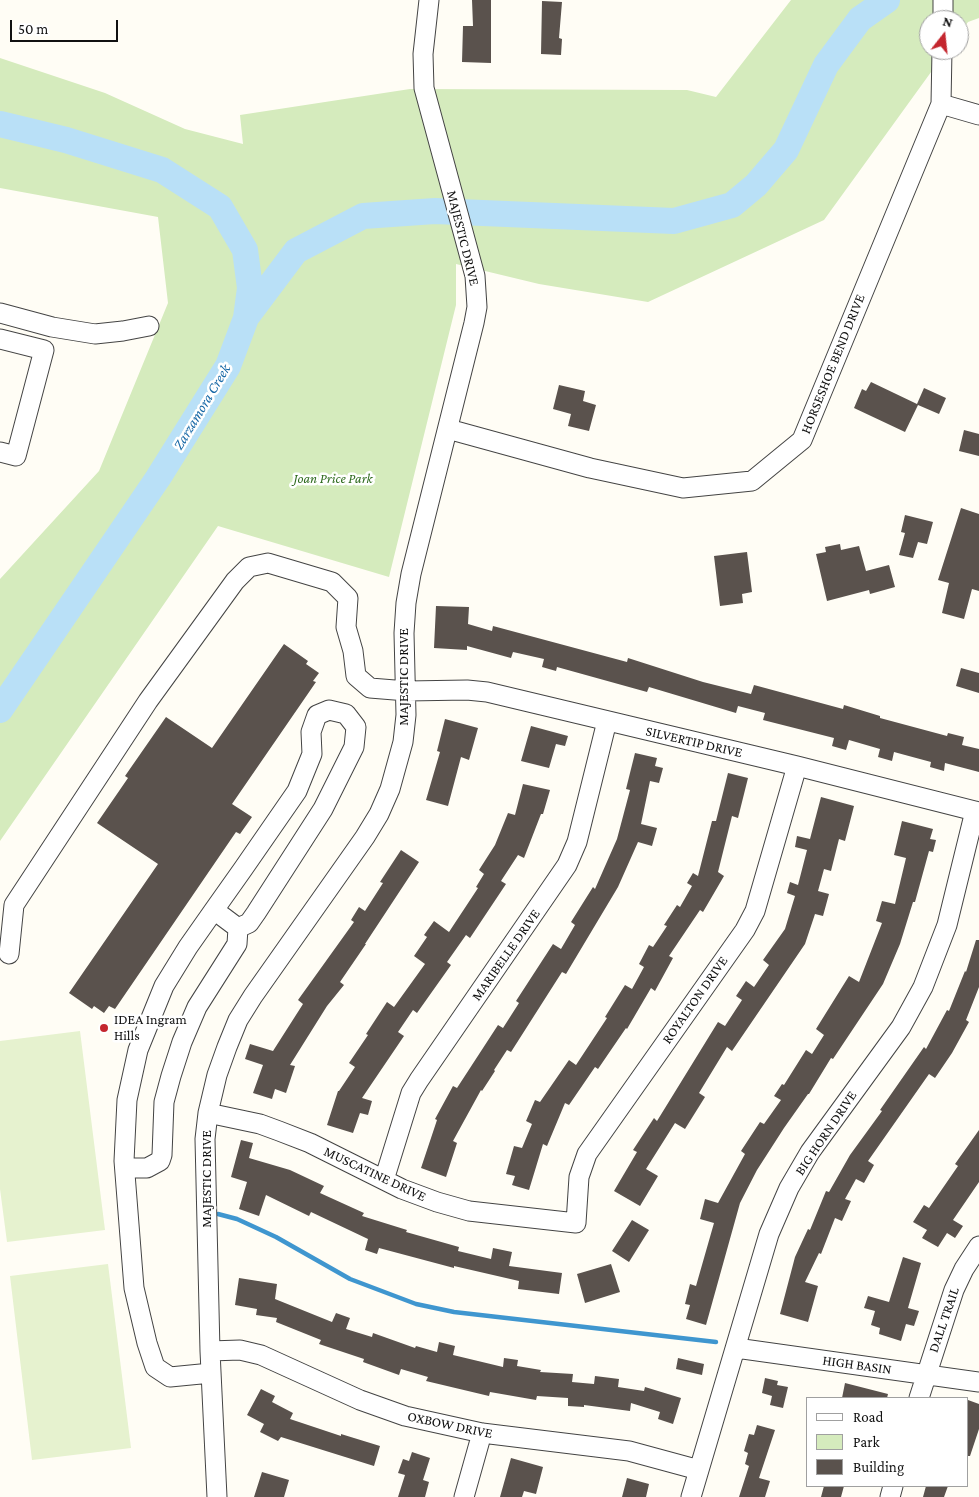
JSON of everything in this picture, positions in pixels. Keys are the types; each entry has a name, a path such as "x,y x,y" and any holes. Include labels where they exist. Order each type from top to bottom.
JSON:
{"street":[{"name":"MAJESTIC DRIVE","path":"217,1497 210,1351 205,1139 208,1113 226,1046 238,1020 365,837 379,814 390,789 403,742 406,715 407,691 404,633 406,603 411,574 477,307 475,276 424,88 423,54 429,0"},
{"path":"942,60 942,104 979,116"},
{"name":"HORSESHOE BEND DRIVE","path":"448,429 590,468 683,488 752,481 802,440 942,104"},
{"path":"0,313 52,327 95,334 148,326"},
{"path":"0,339 44,350 16,456 0,452"},
{"name":"SILVERTIP DRIVE","path":"9,954 14,905 148,701 235,581 249,567 268,563 332,582 348,598 346,627 353,651 356,676 370,688 407,691 467,690 487,692 977,811"},
{"path":"211,1372 170,1377 155,1367 147,1343 134,1288 125,1168 126,1100 138,1050 164,986 188,947 297,792 312,754 311,732 316,715 329,710 346,714 356,727 354,747 323,809 249,922 238,928"},
{"name":"MARIBELLE DRIVE","path":"384,1180 411,1093 568,865 577,842 607,721"},
{"name":"ROYALTON DRIVE","path":"576,1223 579,1178 587,1154 745,930 765,880 797,766"},
{"name":"BIG HORN DRIVE","path":"691,1497 769,1234 789,1188 810,1152 901,1027 922,987 947,924 977,811"},
{"path":"214,910 238,928"},
{"path":"125,1168 148,1168 160,1161 162,1155 164,1102 182,1042 197,1007 237,944 238,928"},
{"name":"MUSCATINE DRIVE","path":"208,1113 260,1124 310,1143 421,1197 469,1210 576,1223"},
{"name":"DALL TRAIL","path":"919,1397 954,1290 964,1269 979,1246"},
{"name":"HIGH BASIN","path":"736,1348 979,1382"},
{"name":"OXBOW DRIVE","path":"210,1351 240,1350 261,1355 286,1368 384,1410 406,1416 482,1433 629,1450 699,1470"},
{"path":"464,1497 482,1433"}],"green space":[{"name":"Joan Price Park","path":"791,0 979,0 979,18 969,22 969,10 919,10 919,60 940,60 824,220 648,302 539,284 456,264 456,305 389,577 218,526 0,841 0,579 99,471 168,303 158,217 0,188 0,58 105,93 185,129 243,144 240,115 410,89 687,90 716,97"},
{"path":"80,1031 105,1230 7,1242 0,1189 0,1041"},
{"path":"108,1264 131,1448 32,1460 10,1276"}],"building":[{"path":"472,0 491,0 491,63 462,62 463,26 473,26"},
{"path":"542,1 562,2 559,38 562,39 561,55 541,54"},
{"path":"871,382 917,404 924,388 946,398 939,414 918,405 905,432 854,408 862,389 866,391"},
{"path":"559,385 585,391 583,401 596,405 589,431 568,426 571,414 553,409"},
{"path":"964,430 979,434 979,456 959,451"},
{"path":"961,508 979,514 979,591 972,589 964,619 942,613 949,583 938,580"},
{"path":"905,515 933,522 927,544 918,542 913,558 899,555 905,533 901,532"},
{"path":"840,544 841,550 859,546 866,571 889,565 895,587 870,594 869,590 827,601 816,554 826,552 825,547"},
{"path":"747,552 752,592 742,594 743,603 720,606 714,556"},
{"path":"436,606 469,607 468,624 492,631 493,626 627,662 628,658 703,682 751,694 754,685 843,709 844,705 880,716 880,718 947,736 948,733 964,737 962,745 979,749 979,772 945,763 944,771 930,767 931,762 894,752 892,761 878,757 880,749 849,740 846,750 832,746 834,738 763,720 765,713 738,706 736,713 649,687 647,692 557,667 556,671 542,667 544,659 513,652 511,658 467,646 467,650 434,648"},
{"path":"284,644 308,661 306,664 319,673 313,681 316,682 232,804 252,817 240,834 236,832 115,1009 109,1006 104,1013 94,1006 92,1009 69,993 158,864 97,823 128,778 125,776 166,717 212,748"},
{"path":"961,668 979,673 979,693 956,686"},
{"path":"445,719 478,728 469,760 461,757 448,806 426,800 440,752 437,751"},
{"path":"531,726 568,736 565,746 556,744 549,768 521,761"},
{"path":"635,753 657,758 655,766 663,768 659,783 650,781 641,824 657,828 652,846 638,842 618,887 566,974 562,972 511,1052 507,1050 481,1090 453,1141 457,1143 446,1177 421,1168 437,1120 435,1119 453,1086 457,1088 498,1025 503,1028 519,1003 516,1001 553,944 561,949 575,925 571,922 593,887 595,889 617,839 630,790 626,789"},
{"path":"728,773 748,778 738,818 732,816 718,872 724,876 703,912 700,910 669,956 673,958 655,991 651,988 627,1029 598,1069 595,1067 569,1105 565,1103 547,1146 543,1144 529,1190 512,1185 515,1176 506,1174 514,1146 522,1148 532,1124 526,1121 535,1100 540,1102 569,1060 576,1065 607,1018 605,1017 625,985 632,989 644,967 639,964 649,945 653,947 667,926 664,925 677,905 680,907 692,886 687,883 693,873 698,876 712,821 716,821"},
{"path":"523,784 550,790 543,814 541,814 524,858 518,855 501,881 506,884 470,938 466,935 447,962 451,965 417,1013 413,1010 398,1032 404,1036 362,1098 372,1101 368,1115 360,1113 353,1133 327,1125 338,1091 355,1067 349,1063 368,1035 366,1034 387,1002 394,1007 425,964 414,956 427,937 424,935 434,921 449,932 478,888 476,887 484,874 479,870 495,845 508,813 515,815"},
{"path":"821,797 854,806 845,841 839,839 831,871 824,869 818,891 829,894 823,916 815,914 805,944 732,1051 727,1047 699,1093 705,1097 685,1129 675,1123 646,1169 658,1176 640,1206 614,1191 637,1152 633,1150 654,1118 657,1121 718,1022 725,1026 742,1000 736,996 746,981 754,987 769,965 763,960 785,929 795,896 787,893 790,882 798,885 807,850 795,847 797,836 810,839"},
{"path":"902,821 933,829 930,839 936,840 933,852 929,851 915,902 913,902 900,944 883,984 833,1059 831,1058 757,1170 740,1203 706,1325 686,1319 690,1305 685,1304 690,1284 696,1286 714,1223 700,1219 705,1199 718,1203 745,1154 741,1151 760,1122 764,1124 781,1100 774,1096 782,1084 784,1085 806,1050 812,1054 824,1035 816,1029 849,976 859,982 882,923 876,921 882,901 895,904 906,858 894,855"},
{"path":"401,850 419,862 340,982 344,985 327,1006 290,1065 295,1066 286,1093 275,1089 272,1099 253,1093 263,1065 245,1059 250,1044 273,1051 303,1004 298,1000 354,922 351,920 359,907 365,911 383,883 380,882"},
{"path":"976,940 979,940 979,987 966,1020 969,1022 952,1053 935,1078 929,1074 868,1161 874,1165 864,1183 856,1179 845,1199 851,1201 842,1221 835,1218 821,1254 819,1253 805,1282 818,1286 808,1322 780,1314 795,1257 808,1229 810,1230 826,1191 829,1192 850,1155 882,1111 880,1110 924,1047 926,1049 947,1010 949,1011 966,972"},
{"path":"979,1130 979,1182 953,1220 963,1226 955,1238 947,1233 938,1247 922,1238 927,1230 913,1222 924,1205 929,1208 958,1166 955,1164"},
{"path":"241,1140 253,1143 249,1158 290,1170 324,1186 320,1193 364,1213 362,1216 407,1230 406,1232 459,1247 458,1251 491,1259 493,1248 512,1252 509,1266 562,1273 559,1294 518,1289 519,1281 454,1266 454,1268 379,1248 377,1254 365,1250 368,1239 311,1212 309,1216 266,1195 259,1216 239,1209 247,1182 231,1177"},
{"path":"632,1220 649,1230 629,1262 612,1251"},
{"path":"903,1257 921,1263 908,1308 919,1311 914,1326 906,1324 901,1341 879,1334 880,1328 871,1325 875,1311 864,1308 868,1296 889,1302"},
{"path":"611,1264 620,1292 585,1303 577,1274"},
{"path":"239,1278 277,1284 275,1299 332,1322 336,1313 350,1318 346,1329 372,1337 373,1333 415,1348 416,1346 437,1352 439,1342 455,1346 453,1355 503,1367 504,1358 518,1360 517,1366 541,1370 540,1372 573,1374 572,1382 594,1384 595,1376 619,1379 618,1387 644,1391 645,1387 681,1398 673,1424 658,1419 660,1412 631,1403 630,1411 584,1405 584,1407 568,1406 568,1398 537,1396 536,1400 490,1392 489,1396 426,1381 428,1377 401,1369 399,1375 363,1362 364,1359 319,1344 321,1340 276,1322 277,1318 256,1315 257,1309 235,1305"},
{"path":"678,1358 704,1364 702,1375 676,1369"},
{"path":"765,1378 778,1381 777,1385 788,1387 783,1408 770,1405 772,1396 762,1393"},
{"path":"845,1383 888,1394 887,1397 842,1397"},
{"path":"261,1389 275,1396 272,1402 293,1413 290,1419 341,1436 341,1434 380,1446 374,1466 281,1437 278,1441 260,1432 264,1424 247,1415"},
{"path":"969,1400 979,1404 979,1429 970,1456"},
{"path":"757,1425 775,1430 759,1478 770,1481 765,1497 739,1497 749,1466 745,1464 748,1453 744,1451 749,1434 754,1435"},
{"path":"412,1452 430,1458 423,1480 429,1482 425,1497 398,1497 405,1475 398,1473 403,1459 409,1461"},
{"path":"511,1458 543,1467 536,1494 524,1491 522,1497 500,1497"},
{"path":"262,1472 289,1480 284,1497 254,1497"},
{"path":"627,1478 649,1484 646,1497 622,1497"},
{"path":"824,1487 844,1487 841,1497 821,1497"},
{"path":"926,1487 948,1487 944,1497 923,1497"}],"waterway":[{"path":"248,315 296,251 363,216 435,211 674,221 732,205 756,185 786,150 826,65 860,19 887,0"},
{"name":"Zarzamora Creek","path":"0,124 66,140 162,170 220,207 245,250 250,288 246,318 228,366 158,478 0,710"},
{"path":"218,1214 237,1219 276,1237 350,1279 416,1304 454,1312 716,1342"}],"place":[{"name":"IDEA Ingram Hills","path":"104,1028"}]}
